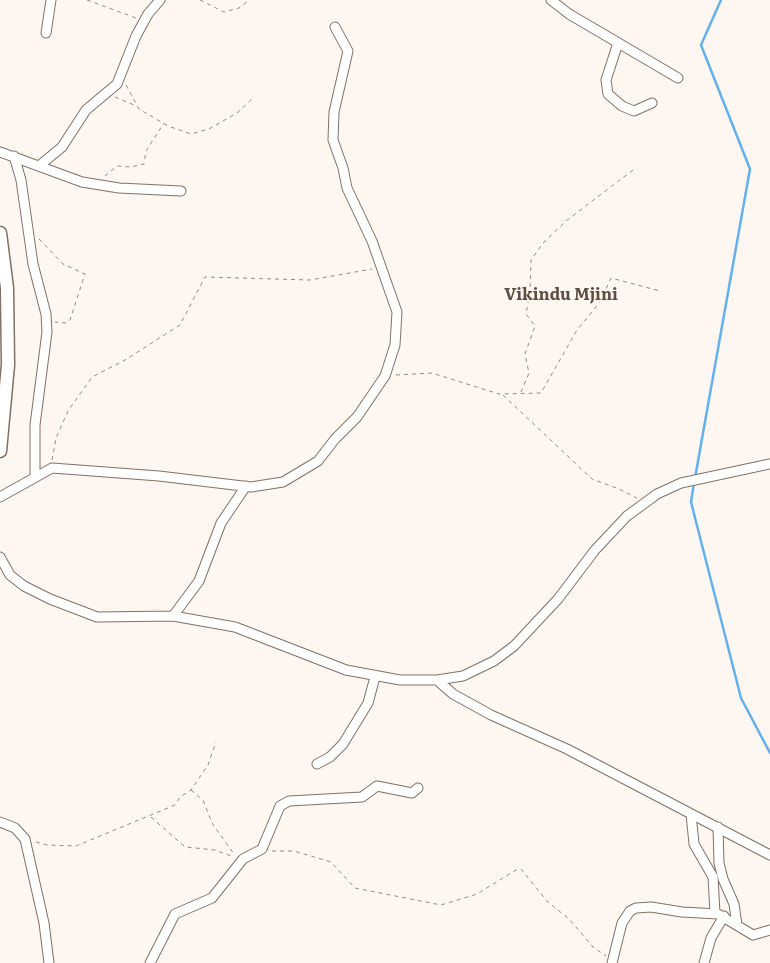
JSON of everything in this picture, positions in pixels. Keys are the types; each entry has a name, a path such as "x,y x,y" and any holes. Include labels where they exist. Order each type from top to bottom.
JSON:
{"highway":[{"path":"0,233 7,288 8,365 0,451"}],"street":[{"path":"46,33 52,0"},
{"path":"39,166 62,147 86,110 107,94 120,79 136,36 160,0"},
{"path":"550,0 569,14 678,78"},
{"path":"0,497 52,468 159,476 246,486 265,486 283,482 318,461 335,439 357,417 385,376 395,345 398,312 383,267 347,188 343,168 333,140 334,112 348,51 335,27"},
{"path":"618,43 606,80 608,94 622,106 634,111 652,103"},
{"path":"0,152 66,178 119,188 181,191"},
{"path":"14,156 21,180 26,226 36,281 46,314 47,332 33,453 35,478"},
{"path":"0,558 10,575 24,586 79,611 109,618 173,616 235,627 318,660 375,677 400,680 438,680 463,676 494,662 514,646 558,599 595,550 627,516 646,503 681,483 770,464"},
{"path":"173,616 199,581 221,523 246,486"},
{"path":"317,764 330,757 343,744 368,703 375,677"},
{"path":"438,680 453,694 491,715 567,749 770,855"},
{"path":"150,963 175,914 212,898 243,859 262,849 280,806 289,801 362,796 378,786 412,793 418,788"},
{"path":"691,814 694,844 713,877 715,913"},
{"path":"0,822 15,828 25,839 44,923 49,963"},
{"path":"718,827 719,863 723,879 734,904 738,924"},
{"path":"613,962 622,923 630,911 651,907 682,912 715,913 738,924 753,935 770,930"},
{"path":"704,963 711,938 724,916"}],"path":[{"path":"87,0 145,21"},
{"path":"200,0 224,12 239,8 249,0"},
{"path":"120,79 128,88 139,110 164,123 195,134 237,113 252,99"},
{"path":"107,94 136,105"},
{"path":"98,184 117,166 131,167 144,164 146,151 164,123"},
{"path":"521,393 529,373 525,354 535,326 526,314 530,292 531,260 543,242 566,221 633,170"},
{"path":"26,226 63,264 85,274 70,320 66,323 57,321 53,323 47,332"},
{"path":"52,468 53,447 56,438 68,411 92,377 125,360 180,325 205,277 310,280 383,267"},
{"path":"385,376 432,373 502,394 542,393 577,330 600,302 611,278 660,291"},
{"path":"502,394 592,479 619,488 646,503"},
{"path":"25,839 47,845 76,846 175,805 180,797 191,790 208,765 216,742"},
{"path":"150,816 166,833 185,847 215,850 237,858 212,823 203,800 191,790"},
{"path":"262,849 294,851 330,862 355,888 441,905 477,894 516,870 521,869 547,901 570,920 593,947 613,962"}],"waterway":[{"path":"695,478 750,169 701,45 721,0"},
{"path":"694,483 691,502 741,698 770,753"}],"district":[{"name":"Vikindu Mjini","path":"561,295"}]}
